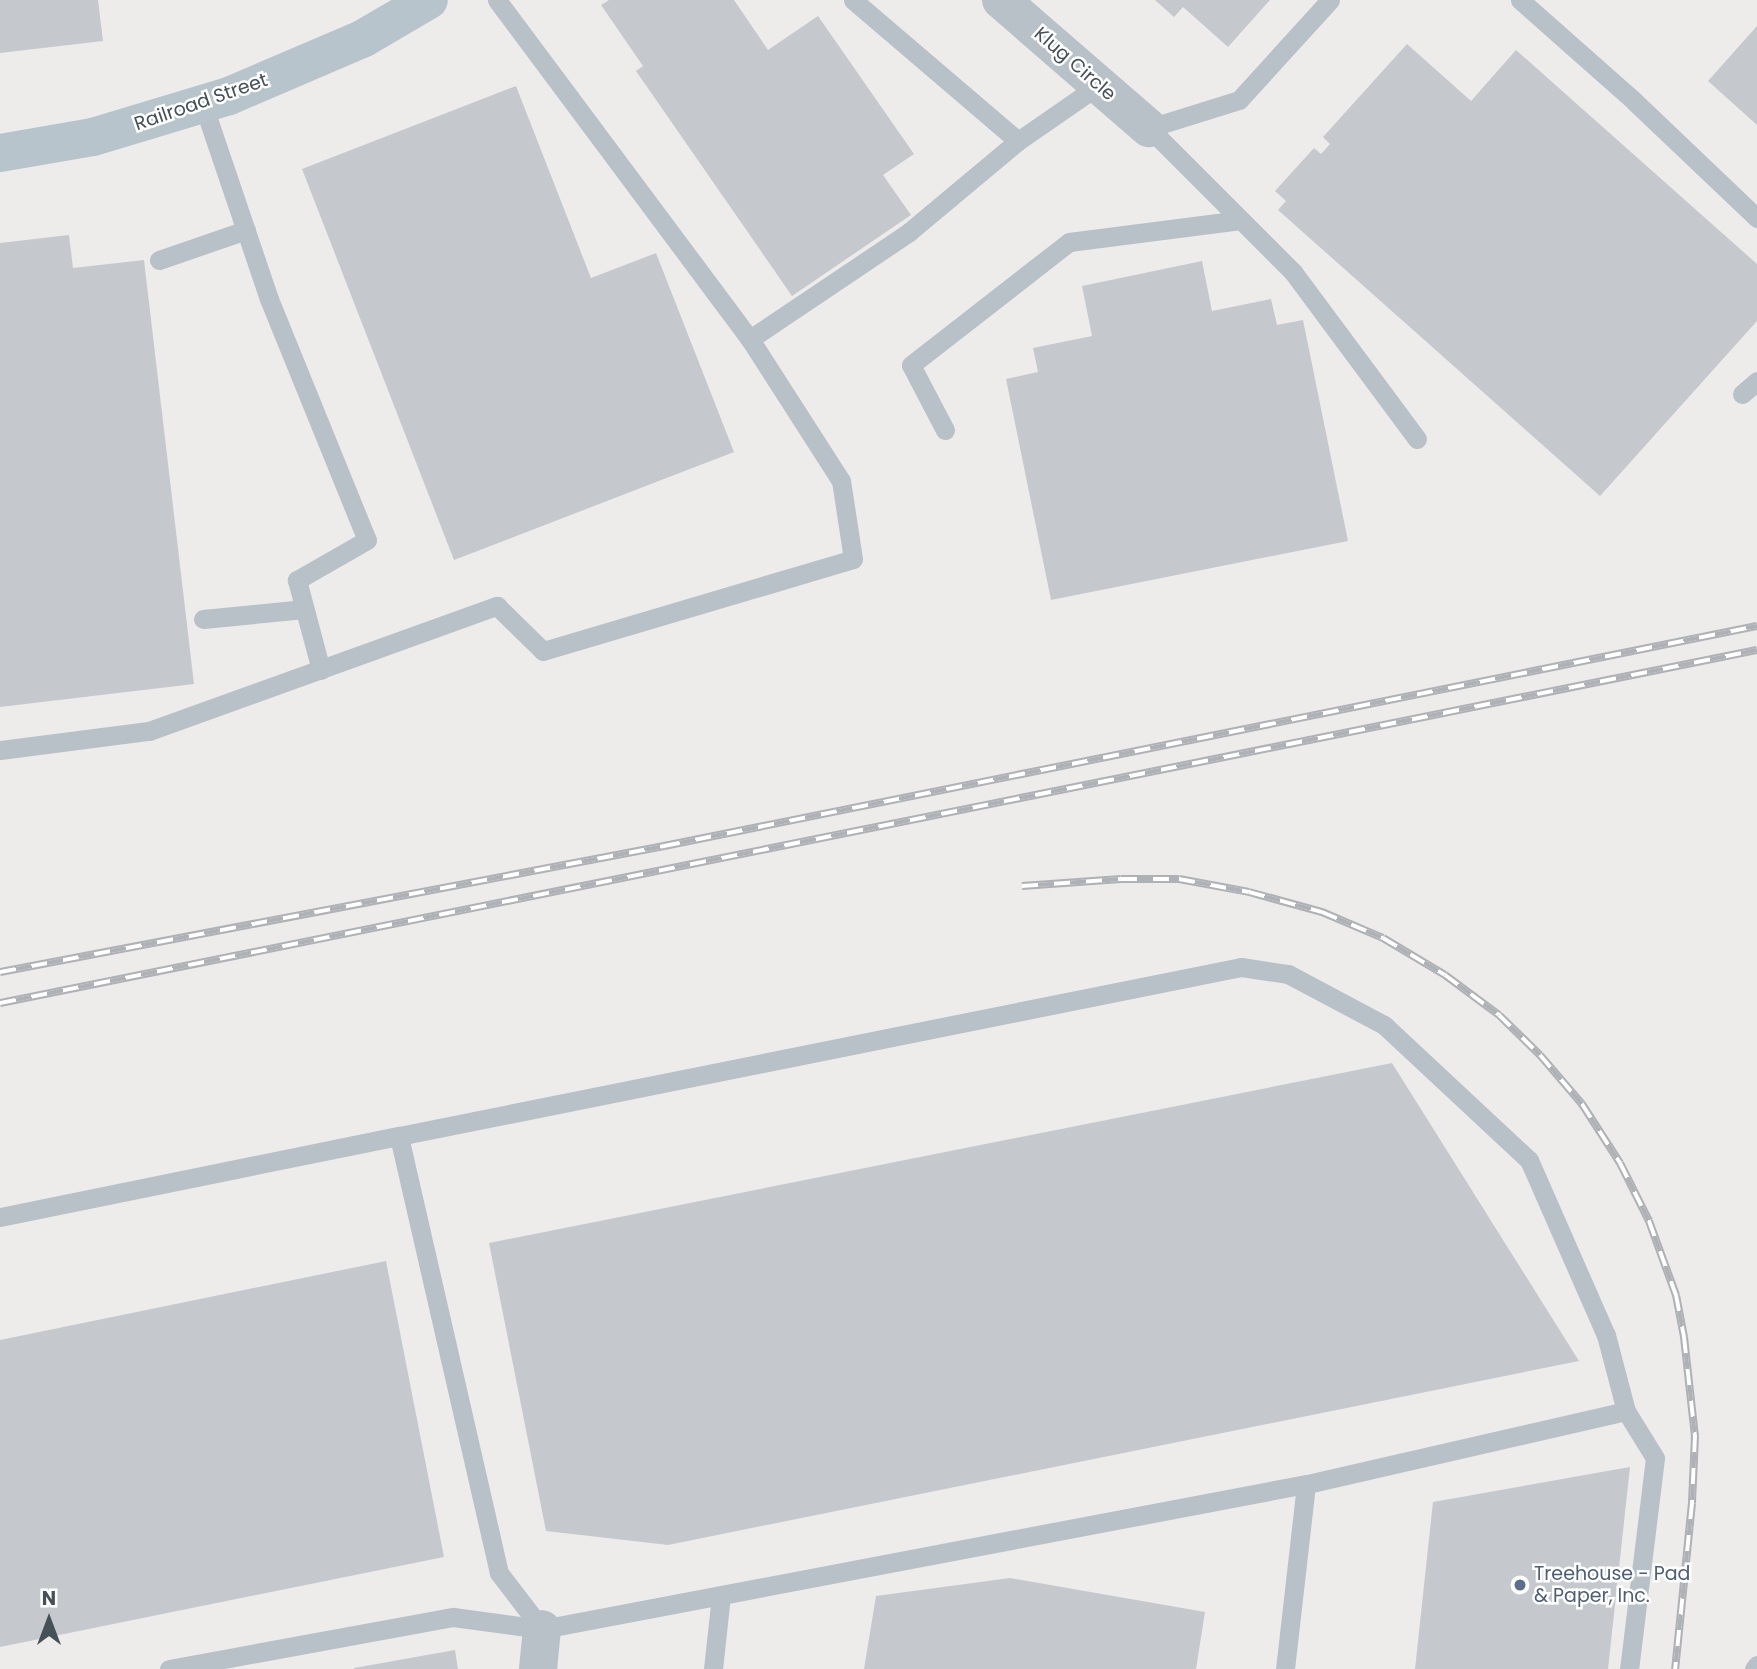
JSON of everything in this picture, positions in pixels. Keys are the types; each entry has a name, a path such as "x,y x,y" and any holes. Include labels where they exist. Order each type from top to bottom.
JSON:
{"main road":[{"name":"Railroad Street","path":"0,153 93,137 229,96 364,38 422,2"}],"street":[{"name":"Klug Circle","path":"1001,0 1149,128"},
{"path":"538,1669 542,1629"}],"lane":[{"path":"0,750 149,731 497,606 543,652 853,559 841,481 750,339 497,0"},
{"path":"853,0 1018,141"},
{"path":"1330,0 1239,100 1149,128 1293,272 1417,439"},
{"path":"1520,0 1634,101 1757,218"},
{"path":"750,339 909,232 1018,141 1099,85"},
{"path":"203,104 269,299 367,540 297,580 320,670"},
{"path":"946,430 911,365 1069,242 1241,220"},
{"path":"159,260 246,230"},
{"path":"203,618 305,609"},
{"path":"0,1217 1241,967 1288,974 1384,1025 1529,1160 1606,1335 1626,1411 1655,1458 1629,1669"},
{"path":"399,1136 499,1573 542,1629"},
{"path":"169,1669 453,1617 542,1629 1306,1484 1626,1411"},
{"path":"1284,1669 1306,1484"},
{"path":"713,1669 721,1595"}],"building":[{"path":"0,0 98,0 103,41 0,53"},
{"path":"609,0 734,0 768,50 818,16 914,154 883,175 911,215 792,296 636,71 643,66 601,5"},
{"path":"1155,0 1270,0 1228,47 1183,7 1174,17"},
{"path":"1757,26 1757,125 1708,81"},
{"path":"1407,44 1471,101 1516,50 1757,264 1757,321 1600,496 1278,210 1286,201 1275,191 1314,148 1321,154 1330,144 1323,137"},
{"path":"516,86 591,278 656,253 734,452 454,560 302,169"},
{"path":"69,235 73,268 144,260 194,684 0,707 0,243"},
{"path":"1202,261 1212,311 1271,299 1277,325 1303,320 1348,541 1051,600 1006,379 1038,372 1033,348 1092,336 1082,286"},
{"path":"1392,1063 1579,1361 668,1545 546,1531 489,1243"},
{"path":"386,1261 444,1557 0,1647 0,1340"},
{"name":"Treehouse - Pad & Paper, Inc.","path":"1630,1467 1608,1669 1415,1669 1433,1502"},
{"path":"1010,1578 1205,1612 1196,1669 864,1669 876,1596"},
{"path":"455,1650 458,1669 354,1669 354,1668"}],"railway":[{"path":"0,972 664,846 1757,626"},
{"path":"0,1003 1757,650"},
{"path":"1022,886 1121,879 1179,879 1249,892 1322,912 1383,938 1445,975 1499,1015 1540,1055 1582,1104 1620,1163 1649,1221 1676,1295 1684,1337 1695,1436 1692,1503 1675,1669"}],"place":[{"name":"Treehouse - Pad & Paper, Inc.","path":"1520,1585"}]}
